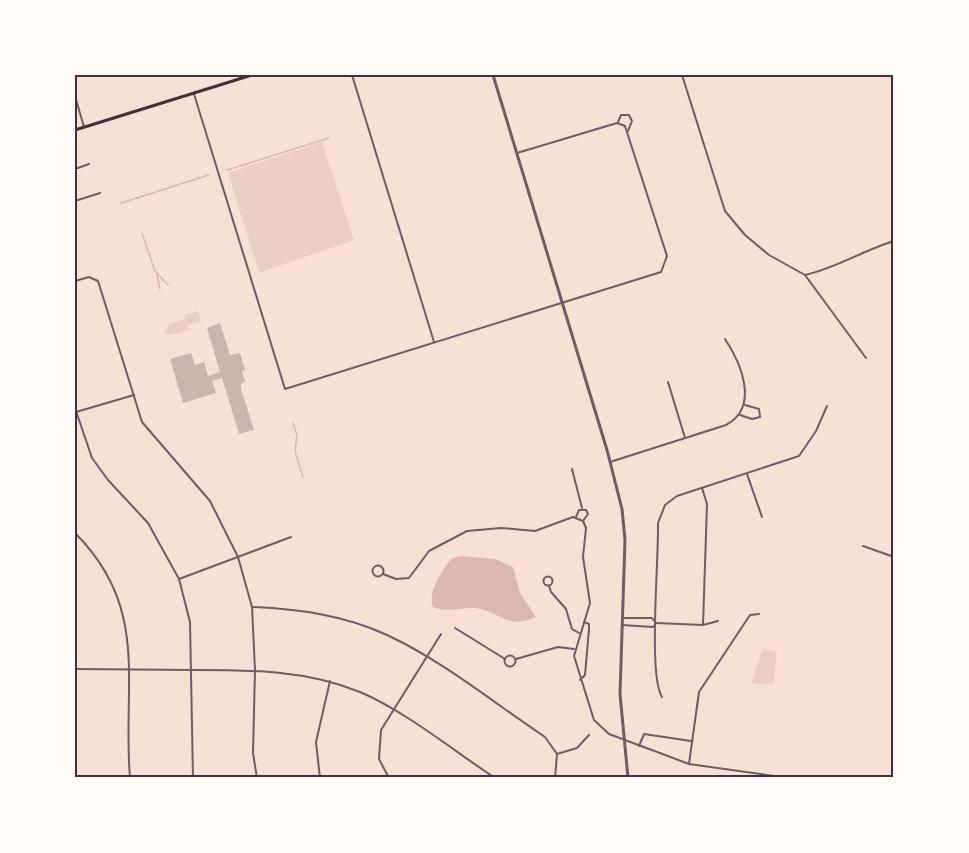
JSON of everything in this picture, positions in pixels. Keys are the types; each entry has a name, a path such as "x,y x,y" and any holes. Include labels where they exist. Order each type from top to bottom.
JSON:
{"main road":[{"path":"75,130 252,75"}],"street":[{"path":"352,75 434,342"},
{"path":"493,75 563,303 622,509 625,540 620,694 628,778"},
{"path":"682,75 725,211 745,235 769,255 805,275 866,358"},
{"path":"194,94 285,389 661,272 666,265 667,256 628,131 617,123"},
{"path":"75,96 84,127"},
{"path":"517,153 617,123 621,115 629,115 632,121 628,131"},
{"path":"75,169 89,164"},
{"path":"75,201 100,193"},
{"path":"805,275 820,272 865,250 894,241"},
{"path":"75,281 89,277 100,284 147,430 179,462 210,501 238,557 252,607 255,670 253,753 257,778"},
{"path":"610,462 726,425 740,415 745,405 746,392 733,352 725,339"},
{"path":"668,382 685,438"},
{"path":"134,394 75,411 96,464 148,524 166,550 179,579 190,622 193,778"},
{"path":"740,415 752,419 760,417 759,409 745,405"},
{"path":"662,697 657,689 655,677 659,516 669,501 799,456 816,430 827,406"},
{"path":"572,469 582,508 588,514 583,521 586,534 583,557 590,603 574,650 580,680 594,720 603,730 624,740 689,764 774,776"},
{"path":"747,474 762,517"},
{"path":"702,488 707,504 703,624"},
{"path":"576,518 582,508"},
{"path":"383,574 396,579 409,578 431,549 466,531 501,528 535,531 576,518 583,521"},
{"path":"75,533 95,553 112,580 127,627 130,778"},
{"path":"179,579 291,537"},
{"path":"863,546 894,557"},
{"path":"549,586 551,592 566,609 572,629 579,633"},
{"path":"252,607 296,609 353,622 387,635 427,658 545,737 558,754 555,778"},
{"path":"689,764 699,692 750,615 759,614"},
{"path":"623,618 652,618 656,623"},
{"path":"622,626 653,627 656,623 703,624 718,621"},
{"path":"580,680 585,675 590,629 589,624 584,622"},
{"path":"455,628 506,658 512,656 516,659 558,647 574,650"},
{"path":"389,778 379,759 381,730 441,634"},
{"path":"506,658 506,663 510,666 516,659"},
{"path":"75,669 255,670 291,672 330,681 363,693 393,710 495,778"},
{"path":"320,778 316,742 330,681"},
{"path":"639,746 644,734 692,741"},
{"path":"558,754 577,748 589,735"}],"shaded area":[{"path":"322,142 354,240 259,273 228,173"},
{"path":"198,311 201,322 188,325 190,330 171,335 164,333 170,323 186,319 185,315"},
{"path":"461,556 495,559 513,567 520,593 536,617 518,622 476,608 448,610 433,607 432,595 440,576 451,559"},
{"path":"763,648 777,652 773,685 751,683"}],"building":[{"path":"220,323 230,355 240,353 245,370 242,371 245,382 241,383 241,389 254,430 239,434 222,378 212,381 216,393 183,403 170,359 191,353 195,365 204,362 208,376 220,372 207,328"}],"waterway":[{"path":"227,170 329,138"},
{"path":"121,203 209,175"},
{"path":"142,233 155,271 168,285"},
{"path":"157,275 160,289"},
{"path":"293,423 297,435 295,451 303,477"}]}
